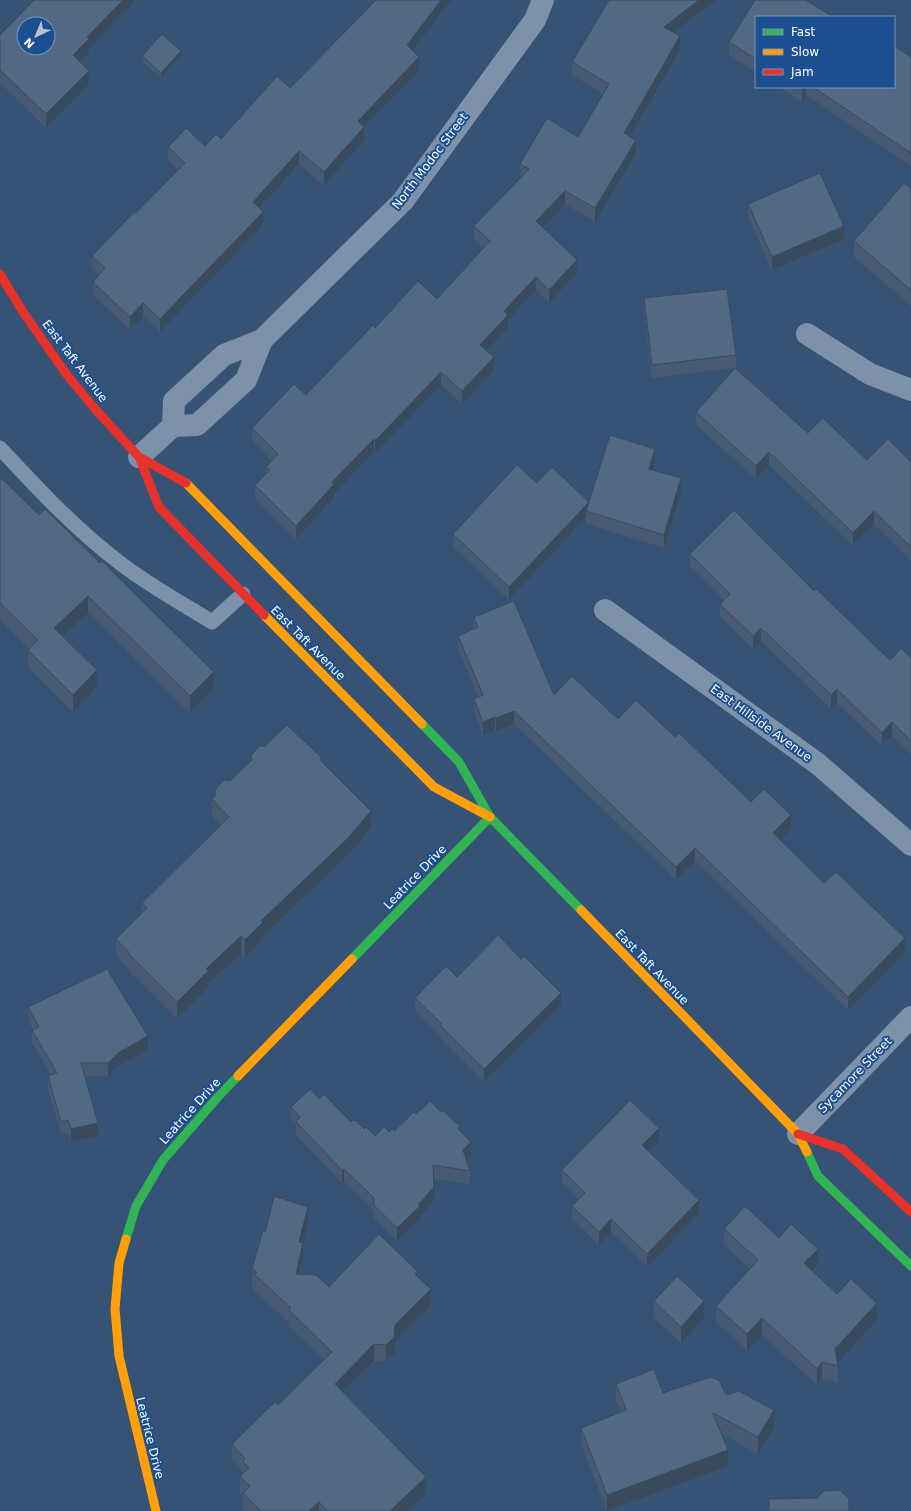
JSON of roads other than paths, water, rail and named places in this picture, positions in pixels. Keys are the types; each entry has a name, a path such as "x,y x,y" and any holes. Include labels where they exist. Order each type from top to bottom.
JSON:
{"street":[{"name":"North Modoc Street","path":"262,340 246,380 197,425 173,426 174,401 224,355 262,340 403,201 535,20 544,0"},
{"name":"East Taft Avenue","path":"0,274 5,297 95,409 139,457 184,481 459,762 490,817 798,1134 818,1176 911,1266"},
{"path":"807,334 870,374 911,390"},
{"path":"139,457 173,426"},
{"name":"East Taft Avenue","path":"139,457 159,507 243,594 434,786 490,817"},
{"name":"East Hillside Avenue","path":"605,610 818,764 911,845"},
{"name":"Leatrice Drive","path":"156,1511 119,1356 114,1309 120,1263 136,1206 163,1160 217,1098 490,817"},
{"name":"Sycamore Street","path":"798,1134 911,1017"},
{"name":"East Taft Avenue","path":"798,1134 843,1149 911,1212"}],"lane":[{"path":"0,448 64,516 124,566 172,598 212,622 243,594"}]}
